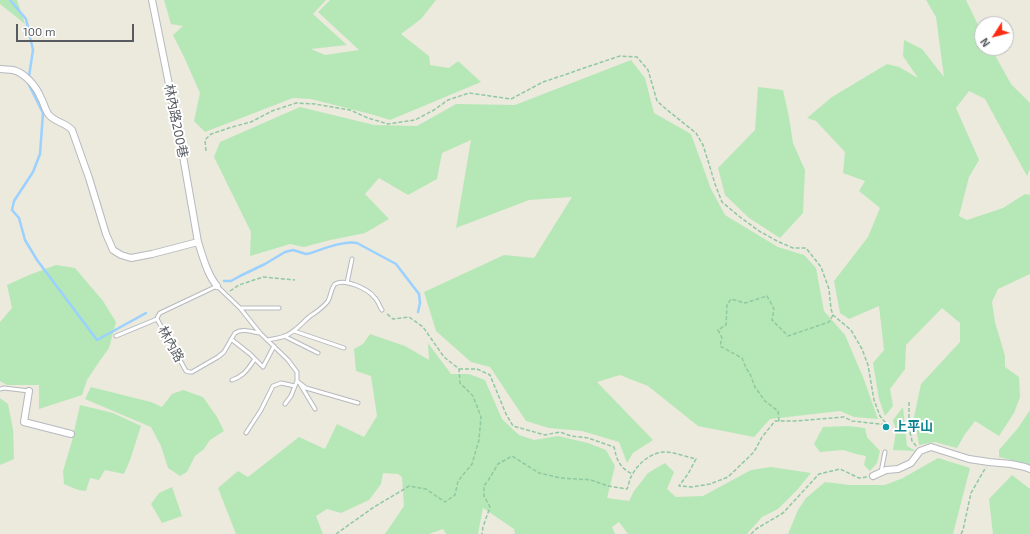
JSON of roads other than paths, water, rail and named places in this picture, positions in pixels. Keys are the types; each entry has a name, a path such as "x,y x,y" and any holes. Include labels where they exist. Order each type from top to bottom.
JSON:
{"street":[{"name":"林內路200巷","path":"152,0 180,139 198,242"},
{"path":"0,69 13,70 25,76 40,96 48,114 69,126 72,130 90,178 106,234 113,250 121,255 131,258 198,242"},
{"name":"林內路","path":"198,242 212,280 217,286"},
{"path":"29,391 24,422 71,434"},
{"path":"872,476 886,470 898,469 911,463 920,451 931,447 969,459 1011,464 1026,467 1030,470"}],"lane":[{"path":"347,283 352,259"},
{"path":"267,340 284,336 294,331 324,306 330,298 333,286 336,284 347,283 357,285 367,290 375,297 382,310"},
{"name":"林內路","path":"260,334 241,330 238,331 235,333 224,352 192,372 189,372 186,371 157,319 160,313 217,286 240,308 260,334 288,360 297,372 298,381 315,409"},
{"path":"240,308 279,308"},
{"path":"116,336 157,319"},
{"path":"294,331 344,348"},
{"path":"284,336 318,353"},
{"path":"231,339 264,367 274,346"},
{"path":"232,380 244,374 255,359"},
{"path":"285,404 291,396 298,381 306,388 358,403"},
{"path":"246,433 261,410 272,386 281,382 295,386"},
{"path":"0,390 4,388 29,391"},
{"path":"881,472 885,452"}],"waterway":[{"path":"10,0 26,19 33,50 28,83 43,113 40,154 33,172 14,201 12,210 19,218 25,240 37,260 97,340 146,313"},
{"path":"224,281 231,281 285,252 293,250 306,254 328,247 352,242 357,243 396,264 419,294 420,303 418,312"}],"place":[{"name":"上平山","path":"886,427"}]}
